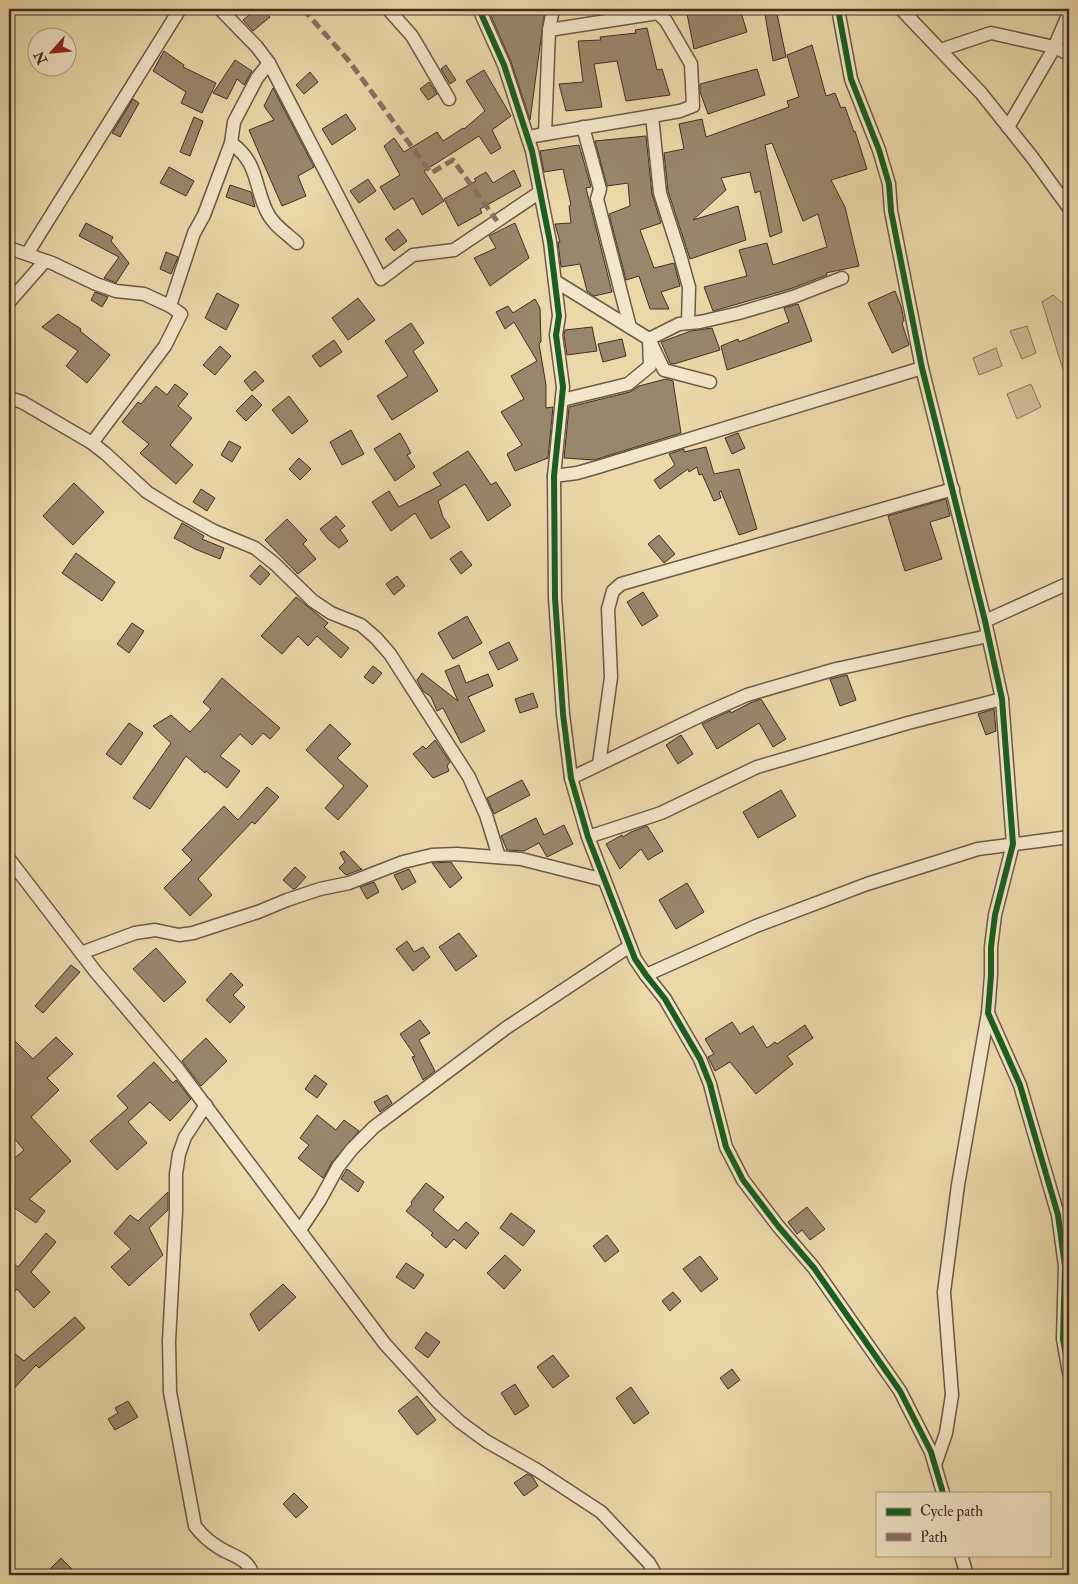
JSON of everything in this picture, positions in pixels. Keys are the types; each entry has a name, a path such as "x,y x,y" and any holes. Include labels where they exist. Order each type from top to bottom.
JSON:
{"street":[{"path":"27,254 180,9"},
{"path":"220,9 257,47 269,63 381,279 413,255 454,250 540,192"},
{"path":"388,9 412,36 449,99"},
{"path":"474,9 486,23"},
{"path":"479,9 504,64 528,137 550,242 559,316 556,335 563,387 554,476 555,598 563,714 571,778 588,837 630,946 646,975 666,999 700,1060 710,1084 726,1147 743,1180 814,1268 900,1390 931,1452 943,1492"},
{"path":"545,134 549,30 553,9"},
{"path":"838,9 851,79 879,150 889,184 891,211 922,368 985,621 1002,699 1013,844 995,915 991,947 988,1013 958,1185 944,1292 952,1395 946,1432 935,1464"},
{"path":"901,9 981,93 1032,157 1069,208"},
{"path":"528,137 680,111 693,106 691,64 660,11 549,30"},
{"path":"1008,127 1054,48 1069,13"},
{"path":"940,50 991,34 1054,48 1069,54"},
{"path":"170,306 194,233 204,215 231,143 234,122 257,78 269,63"},
{"path":"652,116 660,192 689,287 688,323"},
{"path":"583,128 600,189 597,199 630,327"},
{"path":"231,143 241,150 255,172 266,210 274,222 297,243"},
{"path":"9,248 116,291 144,294 170,306 181,314 165,346 92,443"},
{"path":"9,302 45,261"},
{"path":"648,339 679,324 700,322 739,313 792,297 842,278"},
{"path":"555,281 648,339 664,370 710,382"},
{"path":"562,400 628,384 650,366 648,339"},
{"path":"554,476 577,473 598,467 922,368"},
{"path":"9,398 22,402 92,443 147,492 214,531 255,548 275,564 317,604 331,613 361,625 376,638 390,654 469,777 486,815 499,857"},
{"path":"600,764 611,677 608,609 613,591 622,584 953,490"},
{"path":"985,621 1069,583"},
{"path":"571,778 747,695 836,669 988,636"},
{"path":"588,837 661,813 757,767 908,723 1002,699"},
{"path":"646,975 756,926 867,884 970,852 1069,837"},
{"path":"81,953 135,933 155,930 179,935 193,933 258,912 287,900 349,883 403,862 432,855 457,854 521,859 604,880"},
{"path":"9,859 81,953 178,1068 385,1344 437,1401 460,1422 486,1441 537,1470 601,1512 649,1563 656,1575"},
{"path":"300,1230 320,1200 338,1167 352,1149 374,1127 506,1028 630,946"},
{"path":"988,1013 1020,1085 1058,1215 1065,1266 1063,1339 1069,1373"},
{"path":"206,1105 185,1137 176,1174 176,1211 169,1342 170,1392 195,1526 203,1536 218,1548 243,1559 253,1575"},
{"path":"961,1556 967,1575"}],"shaded area":[{"path":"1053,295 1069,309 1069,389 1042,302"},
{"path":"1027,326 1036,353 1022,359 1010,331"},
{"path":"996,348 1002,366 979,375 973,358"},
{"path":"1031,384 1041,407 1017,419 1007,394"}],"building":[{"path":"257,9 263,9 270,17 253,31 243,20"},
{"path":"488,9 545,9 530,120 511,62"},
{"path":"686,9 740,9 747,32 694,49"},
{"path":"764,9 776,9 786,57 773,61"},
{"path":"647,28 657,70 662,69 670,95 626,101 617,61 594,64 602,107 566,111 559,84 583,82 578,41 601,40 600,37 636,33 635,30"},
{"path":"812,45 826,96 835,93 841,108 845,107 867,169 831,180 845,207 859,266 826,273 827,275 790,289 713,311 704,287 747,276 739,250 767,243 773,265 827,247 818,214 803,221 772,143 765,145 782,232 770,237 760,191 755,193 750,172 721,178 726,190 693,220 738,206 746,240 690,259 668,191 664,153 684,149 679,124 702,119 706,137 789,107 787,101 799,97 787,55"},
{"path":"164,51 184,65 183,67 216,83 202,113 181,103 186,92 153,71"},
{"path":"235,60 252,71 244,85 237,79 227,99 213,93"},
{"path":"446,65 456,80 450,84 441,69"},
{"path":"757,69 765,95 708,114 700,92 700,84"},
{"path":"484,70 511,116 492,130 501,148 491,154 479,136 424,171 444,201 422,215 413,198 394,210 380,187 400,175 384,146 394,138 404,152 437,132 443,141 464,129 485,111 466,81"},
{"path":"310,72 318,82 304,94 296,85"},
{"path":"429,82 437,94 428,100 420,89"},
{"path":"273,88 314,167 298,176 306,196 282,206 249,130 274,120 264,106"},
{"path":"133,99 139,103 120,137 112,133"},
{"path":"346,114 356,129 332,145 322,129"},
{"path":"194,117 203,121 190,156 180,152"},
{"path":"646,136 652,194 661,223 640,230 654,268 674,263 680,286 661,292 669,309 650,309 639,276 626,280 609,214 630,206 628,183 607,186 595,141"},
{"path":"579,145 591,187 586,188 612,292 594,296 587,291 580,264 561,267 558,242 560,242 555,224 571,223 569,206 571,205 563,169 544,172 540,151"},
{"path":"169,167 194,181 186,196 160,183"},
{"path":"514,170 521,186 480,209 482,213 458,226 444,199 476,181 474,179 486,172 493,183"},
{"path":"368,179 376,191 359,203 350,191"},
{"path":"230,185 251,192 255,207 226,197"},
{"path":"86,223 113,237 111,241 129,263 116,283 104,278 119,257 79,236"},
{"path":"515,223 529,258 490,286 474,258 496,248 489,236"},
{"path":"398,229 407,241 394,251 385,239"},
{"path":"166,252 178,257 171,274 160,269"},
{"path":"895,291 901,306 904,321 902,323 909,345 892,353 868,303"},
{"path":"95,292 108,297 102,307 91,300"},
{"path":"217,293 239,305 226,330 205,318"},
{"path":"358,298 375,320 348,340 332,318"},
{"path":"535,299 540,308 541,342 539,344 546,385 546,408 553,407 548,458 515,471 507,454 522,445 501,412 524,399 511,376 537,361 514,322 505,329 496,312 508,306 513,313"},
{"path":"798,304 812,341 727,370 721,346 738,339 739,342 789,322 784,308"},
{"path":"58,314 81,329 80,331 110,355 87,383 66,366 78,351 42,327"},
{"path":"411,323 424,343 413,351 438,391 392,420 377,396 408,376 385,341"},
{"path":"592,327 597,351 567,355 565,330"},
{"path":"712,328 720,350 674,364 670,363 661,342 691,331"},
{"path":"622,339 626,356 603,362 598,344"},
{"path":"334,340 342,352 320,367 312,356"},
{"path":"220,346 231,356 215,375 203,365"},
{"path":"255,371 264,381 252,391 244,381"},
{"path":"666,379 673,381 681,433 594,460 564,458 569,407 630,392 639,386"},
{"path":"175,384 188,394 178,406 192,418 170,445 193,465 176,484 140,453 149,444 122,422 138,402 141,404 156,386 167,395"},
{"path":"252,395 262,405 246,421 236,411"},
{"path":"289,396 308,421 292,434 272,410"},
{"path":"351,430 364,454 342,465 330,442"},
{"path":"400,433 411,453 407,455 415,467 395,481 374,449"},
{"path":"738,433 745,448 732,454 725,438"},
{"path":"229,441 241,447 232,462 221,455"},
{"path":"706,447 714,474 739,469 757,529 739,535 721,491 719,492 721,498 714,501 702,474 699,475 697,467 689,472 688,469 660,489 654,480 675,465 669,454 684,449 684,452"},
{"path":"468,451 491,485 496,482 511,505 488,521 465,484 438,501 443,517 450,527 431,539 415,513 391,531 372,502 389,491 399,507 441,485 433,473"},
{"path":"299,458 311,469 300,480 289,469"},
{"path":"74,483 104,512 73,545 43,516"},
{"path":"201,489 215,498 207,511 193,502"},
{"path":"946,499 950,516 930,522 942,559 905,571 888,516"},
{"path":"336,516 345,526 340,530 348,541 339,548 320,529"},
{"path":"287,519 307,540 303,544 316,559 298,574 265,540"},
{"path":"182,523 204,536 202,539 224,548 220,559 174,538"},
{"path":"659,535 675,554 664,563 648,544"},
{"path":"461,551 472,565 461,574 450,559"},
{"path":"76,553 115,582 102,601 62,573"},
{"path":"260,565 270,574 260,585 250,576"},
{"path":"397,576 405,586 394,595 386,584"},
{"path":"643,592 658,616 642,626 627,602"},
{"path":"296,597 328,623 324,627 349,648 341,658 317,636 308,646 298,636 282,654 261,636"},
{"path":"467,616 482,643 453,659 438,633"},
{"path":"132,623 144,631 129,653 117,644"},
{"path":"509,642 518,660 498,670 489,652"},
{"path":"459,665 466,683 488,674 493,686 468,697 485,731 461,743 443,708 437,711 431,697 423,691 417,680 422,673 458,701 445,671"},
{"path":"373,666 382,673 373,684 364,677"},
{"path":"847,675 856,700 840,706 830,679"},
{"path":"222,678 280,728 270,739 263,733 252,745 240,734 220,756 240,771 227,788 206,771 205,773 186,756 150,809 133,798 171,743 153,726 171,715 190,732 211,709 203,702"},
{"path":"533,693 538,707 520,713 515,699"},
{"path":"761,699 786,739 773,747 759,723 717,749 702,724"},
{"path":"994,709 996,731 986,735 978,714"},
{"path":"129,723 143,733 121,765 106,754"},
{"path":"330,724 351,744 337,758 368,786 338,820 325,808 344,786 306,750"},
{"path":"681,735 693,754 678,764 666,745"},
{"path":"435,740 450,762 447,766 449,771 433,778 413,754 423,746 426,749"},
{"path":"522,780 530,795 494,814 487,798"},
{"path":"267,787 279,797 255,824 252,822 198,879 212,895 190,916 164,888 192,860 182,850 224,806 238,820"},
{"path":"781,790 796,816 758,838 743,812"},
{"path":"536,818 544,835 564,825 573,844 547,857 539,843 524,851 507,850 501,836"},
{"path":"647,826 663,851 648,860 641,849 620,869 606,844 622,835 623,837"},
{"path":"344,851 362,869 346,875 339,868 345,862 340,853"},
{"path":"451,862 462,878 450,888 432,863"},
{"path":"295,867 306,877 293,889 283,880"},
{"path":"409,869 416,882 402,890 394,875"},
{"path":"374,882 379,892 367,899 360,887"},
{"path":"687,883 704,912 676,929 659,900"},
{"path":"459,933 477,956 456,971 439,947"},
{"path":"407,941 414,952 423,947 430,957 413,971 396,949"},
{"path":"156,948 186,982 164,1002 133,969"},
{"path":"71,965 80,972 43,1013 35,1006"},
{"path":"231,973 243,985 233,995 245,1007 230,1023 206,1000"},
{"path":"420,1020 430,1033 419,1040 435,1071 423,1080 412,1057 415,1056 400,1034"},
{"path":"732,1022 740,1034 753,1026 767,1048 775,1042 777,1044 805,1025 813,1038 787,1056 793,1064 756,1094 730,1062 715,1071 708,1057 714,1054 705,1039"},
{"path":"9,1035 33,1059 56,1037 73,1054 47,1078 59,1090 31,1117 71,1161 29,1199 45,1211 36,1223 9,1204 9,1188 14,1181 9,1175 9,1163 24,1150 9,1132"},
{"path":"206,1038 227,1061 201,1086 182,1061"},
{"path":"154,1062 173,1083 176,1080 191,1099 170,1121 150,1102 128,1122 147,1143 117,1170 90,1141 128,1108 117,1096"},
{"path":"315,1075 327,1084 317,1098 305,1089"},
{"path":"387,1095 392,1103 380,1112 374,1102"},
{"path":"317,1115 336,1130 344,1120 359,1131 332,1162 323,1178 298,1158 309,1145 300,1138"},
{"path":"347,1169 364,1182 358,1192 341,1179"},
{"path":"426,1183 444,1197 433,1210 458,1231 466,1222 479,1233 466,1249 454,1239 446,1248 431,1235 433,1233 406,1211"},
{"path":"168,1192 168,1210 149,1228 163,1255 129,1286 111,1267 131,1249 114,1233 130,1215 138,1221"},
{"path":"807,1207 825,1229 810,1240 802,1230 797,1234 788,1222"},
{"path":"511,1213 535,1231 523,1246 500,1228"},
{"path":"46,1233 56,1242 31,1272 50,1292 34,1308 17,1289 9,1298 9,1259 18,1267"},
{"path":"607,1235 619,1251 605,1262 593,1246"},
{"path":"505,1255 521,1270 504,1289 487,1273"},
{"path":"700,1256 718,1279 701,1292 683,1269"},
{"path":"406,1263 424,1275 414,1289 396,1277"},
{"path":"283,1284 296,1297 259,1331 250,1314"},
{"path":"673,1292 681,1301 670,1311 662,1301"},
{"path":"75,1317 85,1328 39,1368 36,1365 9,1394 9,1349 24,1361"},
{"path":"426,1332 440,1342 428,1358 415,1348"},
{"path":"553,1355 569,1376 553,1388 537,1367"},
{"path":"732,1369 740,1380 728,1389 720,1378"},
{"path":"515,1384 529,1406 515,1415 501,1393"},
{"path":"631,1387 649,1413 634,1424 616,1398"},
{"path":"417,1396 436,1420 417,1435 398,1411"},
{"path":"128,1401 138,1417 115,1430 108,1419 118,1413 115,1408"},
{"path":"527,1474 532,1476 538,1486 524,1496 514,1483"},
{"path":"294,1493 308,1507 296,1518 283,1504"},
{"path":"61,1558 72,1569 66,1575 55,1575 49,1570"}],"marked path":[{"path":"303,9 349,61 431,173 453,160 497,221"}],"cycle path":[{"path":"479,9 504,65 532,151 550,242 559,316 556,335 563,387 554,476 555,598 563,714 571,778 588,837 635,959 665,999 700,1059 710,1084 726,1147 743,1180 778,1226 814,1268 900,1391 931,1452 943,1492"},
{"path":"838,9 851,79 879,150 889,184 891,211 922,368 985,621 1002,699 1013,844 995,915 991,947 988,1013 1020,1085 1058,1215 1065,1266 1063,1339 1069,1373"}]}
